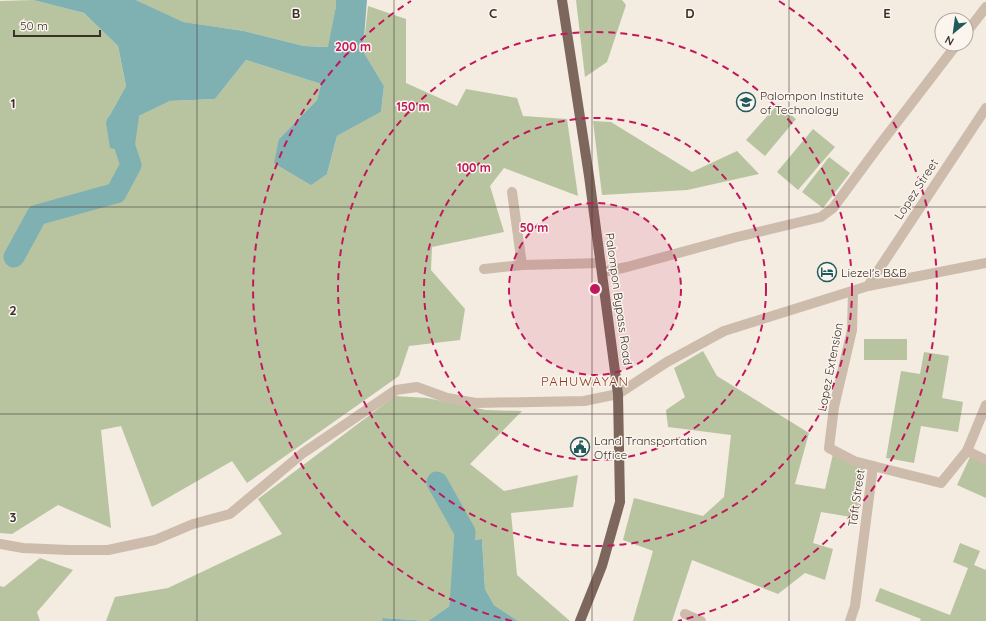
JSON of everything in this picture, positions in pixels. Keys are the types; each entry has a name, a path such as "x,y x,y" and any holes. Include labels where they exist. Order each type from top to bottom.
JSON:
{"main road":[{"name":"Palompon Bypass Road","path":"562,0 618,394 620,502 602,566 580,621"}],"street":[{"path":"974,23 986,7"},
{"path":"484,269 522,265 627,267 737,237 820,217 833,208 951,52"},
{"name":"Lopez Street","path":"868,286 984,114"},
{"path":"512,192 522,265"},
{"path":"0,544 23,548 53,550 108,550 155,540 193,524 230,514 303,453 396,390 417,387 447,398 476,403 584,401 618,394 667,362 724,331 868,286 986,263"},
{"name":"Lopez Extension","path":"853,291 852,330 834,407 829,448 854,461 873,466"},
{"name":"Taft Street","path":"850,621 854,606 873,466 941,483 967,452 986,405"},
{"path":"967,452 986,460"},
{"path":"685,614 701,621"}],"green space":[{"path":"33,0 84,13 118,46 126,86 106,122 139,116 170,101 215,99 246,60 321,84 317,100 279,139 327,174 337,136 381,112 384,86 363,51 368,6 406,19 406,83 457,106 466,89 517,98 523,116 567,119 578,196 504,168 490,186 504,232 432,247 431,270 465,309 460,340 409,346 399,376 247,483 232,461 152,507 121,426 101,430 111,528 58,505 12,534 0,533 0,1"},
{"path":"136,0 336,0 336,6 329,47 304,46 244,31 182,22"},
{"path":"576,0 622,0 626,5 607,62 585,77"},
{"path":"778,104 796,119 765,156 746,140"},
{"path":"593,121 611,122 692,172 737,151 759,174 687,190 602,195"},
{"path":"813,129 835,147 798,190 777,172"},
{"path":"829,157 850,173 823,208 802,192"},
{"path":"864,339 907,339 907,360 864,360"},
{"path":"703,351 717,376 809,433 795,484 825,489 833,454 864,468 857,518 821,512 813,543 833,549 825,580 805,573 778,594 692,560 672,621 633,621 653,551 623,540 634,498 703,516 724,497 731,435 668,427 666,410 685,397 674,368"},
{"path":"924,352 949,356 942,398 963,402 958,432 921,426 914,463 886,458 901,371 920,374"},
{"path":"395,396 427,398 486,410 522,411 470,464 504,491 578,475 573,507 511,513 517,575 570,621 518,621 494,605 485,589 482,539 457,542 451,605 428,621 384,618 382,621 106,621 115,597 168,588 282,534 258,499"},
{"path":"970,457 986,464 986,498 957,485"},
{"path":"960,543 980,551 974,565 986,570 986,621 920,621 921,619 875,601 880,588 950,615 968,568 953,562"},
{"path":"40,558 73,570 37,612 40,621 0,621 0,586 4,587"}],"water":[{"path":"33,0 136,0 183,22 244,31 304,46 328,47 336,0 367,0 363,51 384,86 381,112 337,136 327,174 311,185 274,163 279,139 317,100 321,84 246,60 215,99 170,101 139,116 134,152 110,148 106,122 126,86 118,46 84,13"},
{"path":"482,539 485,589 494,605 518,621 428,621 451,605 457,542"},
{"path":"383,618 428,621 382,621"}],"waterway":[{"path":"14,257 37,215 116,193 131,165 117,123"},
{"path":"437,482 465,532 459,621"}],"place":[{"name":"Palompon Institute of Technology","path":"746,102"},
{"name":"Liezel's B&B","path":"827,272"},
{"name":"Land Transportation Office","path":"580,447"}],"district":[{"name":"PAHUWAYAN","path":"585,381"}]}
